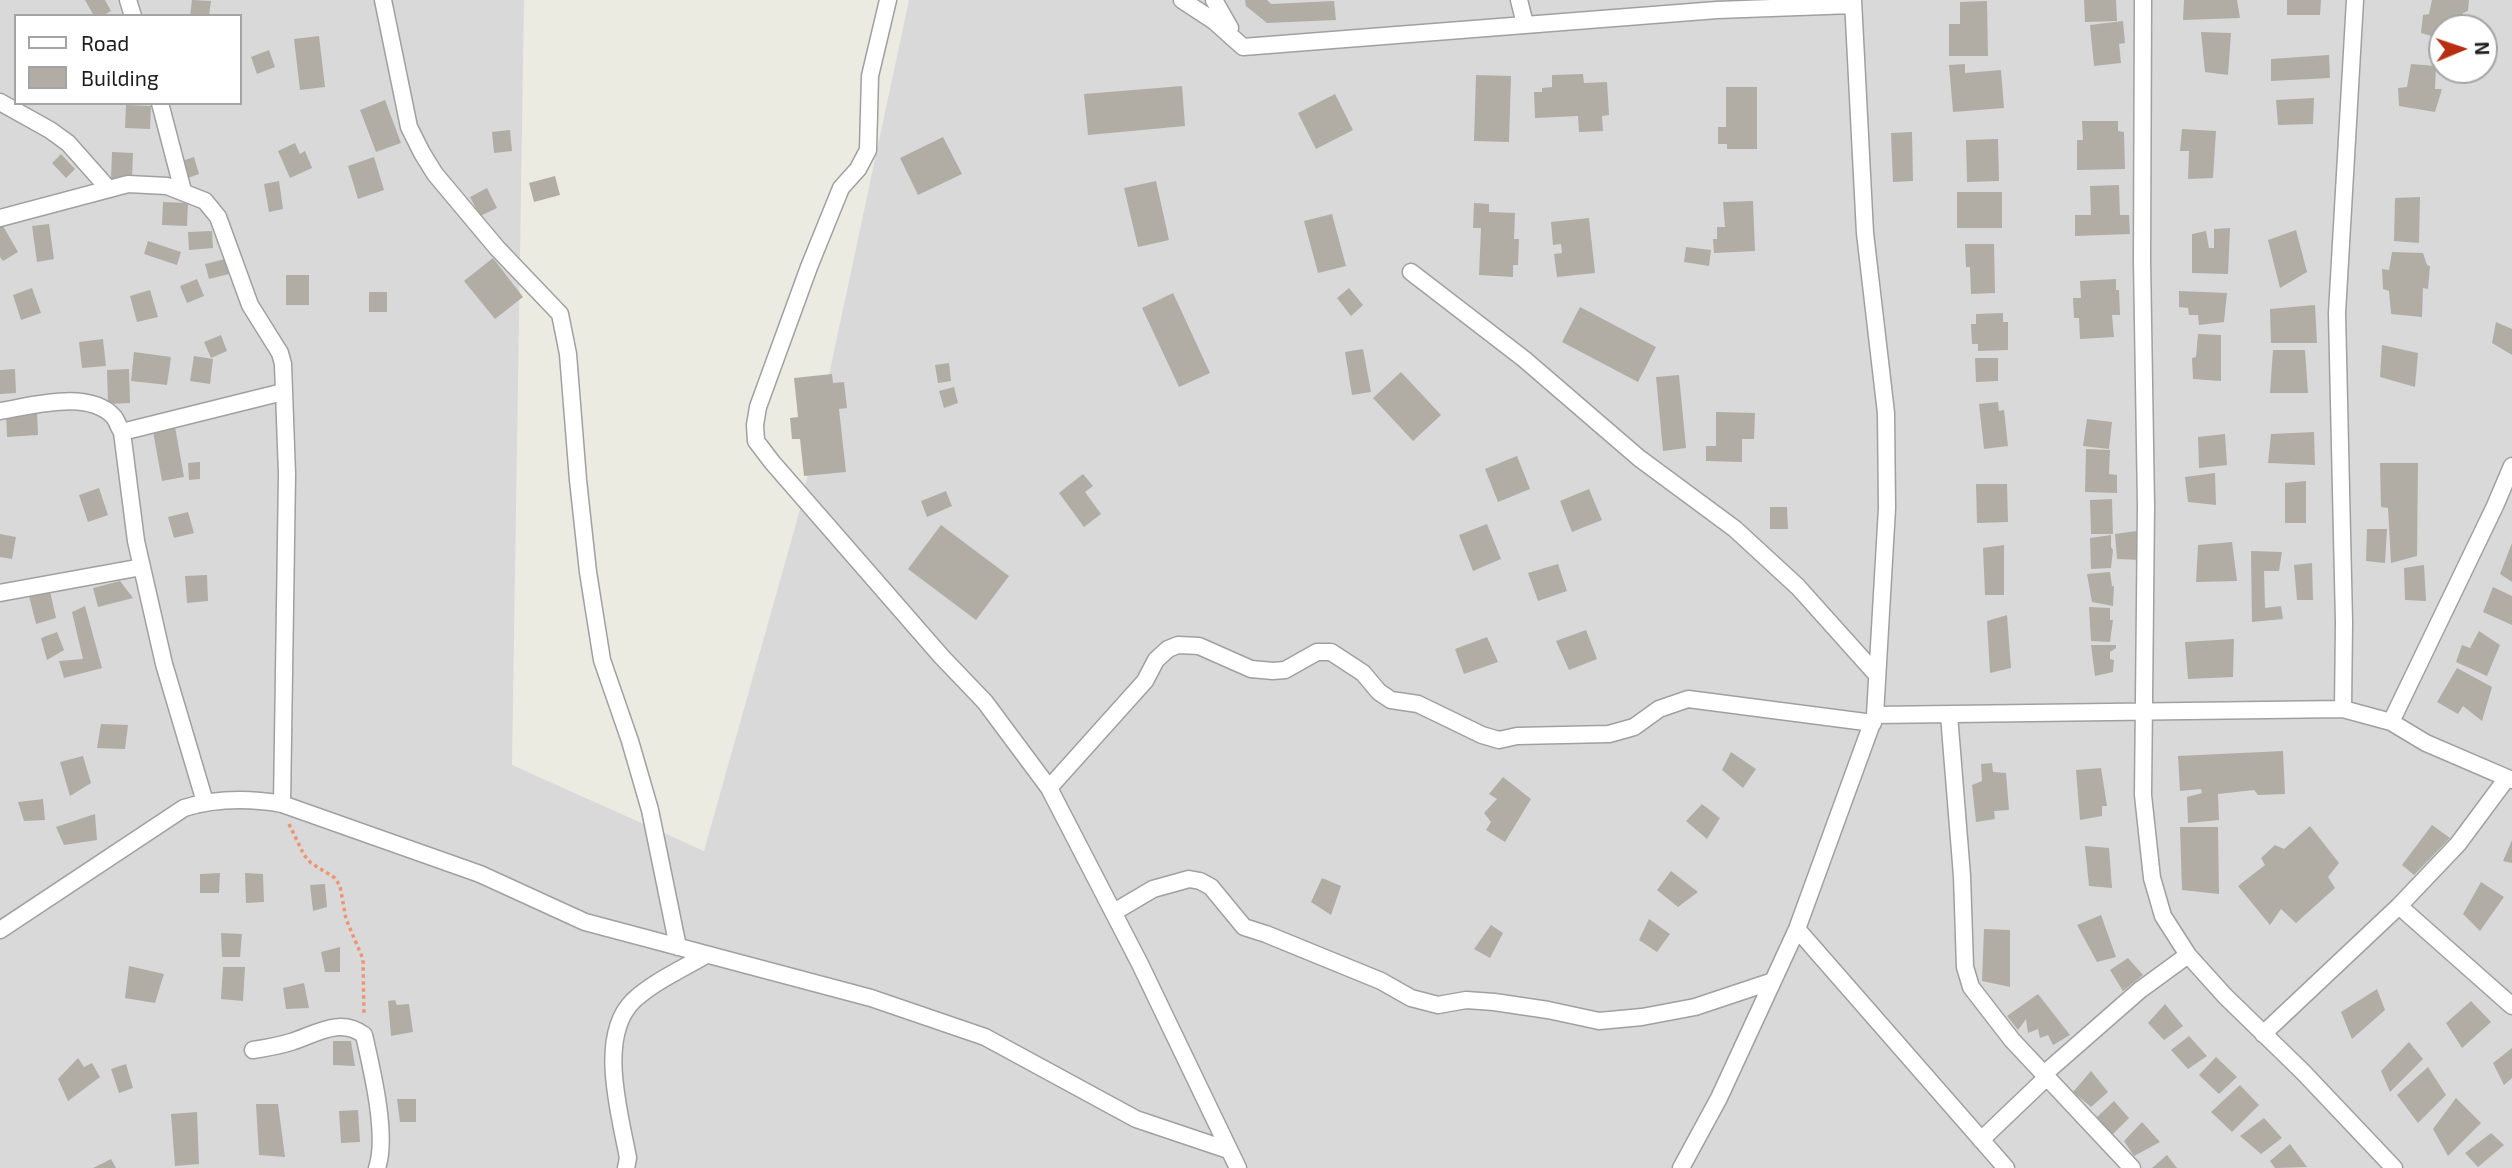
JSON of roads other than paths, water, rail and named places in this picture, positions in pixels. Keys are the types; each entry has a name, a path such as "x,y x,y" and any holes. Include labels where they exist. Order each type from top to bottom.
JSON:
{"street":[{"path":"383,0 409,127 422,153 435,174 489,239 560,314 568,354 578,480 602,660 630,741 649,810 678,947"},
{"path":"888,0 870,76 867,150 858,169 841,188 809,267 758,407 755,425 757,441 809,506 985,702 1049,788 1114,912 1238,1168"},
{"path":"1182,0 1214,21 1243,47 1717,10 1853,3 1865,233 1886,413 1887,508 1874,719 1797,929 1719,1098 1681,1168"},
{"path":"1214,0 1218,11 1243,47"},
{"path":"1519,0 1525,24"},
{"path":"2143,0 2142,260 2146,506 2143,795 2152,877 2163,916 2188,955 2393,1168"},
{"path":"2343,709 2344,622 2337,313 2354,0"},
{"path":"0,102 68,143 107,187"},
{"path":"161,105 183,191"},
{"path":"0,218 107,187 149,183 183,191 205,201 218,217 250,305 280,353 283,364 287,474 282,804"},
{"path":"1411,271 1524,359 1639,458 1735,529 1798,587 1876,674"},
{"path":"122,432 283,392"},
{"path":"0,411 48,402 80,402 98,406 114,417 122,432 128,488 142,567 164,664 205,802"},
{"path":"2391,722 2512,466"},
{"path":"0,593 142,567"},
{"path":"1049,788 1145,681 1156,660 1168,649 1178,645 1199,646 1251,669 1272,671 1284,670 1317,652 1331,652 1363,673 1379,692 1391,700 1418,704 1482,735 1499,740 1517,736 1609,733 1634,727 1659,709 1688,699 1874,719 1949,715 2343,709 2391,722 2426,743 2510,779 2458,844 2399,906 2263,1034"},
{"path":"1949,715 1962,876 1965,967 1971,987 2012,1040 2132,1168"},
{"path":"0,930 184,808 205,802 259,800 282,804 480,874 585,922 871,998 985,1037 1136,1119 1228,1150"},
{"path":"1114,912 1153,889 1189,878 1200,880 1210,887 1244,927 1381,981 1411,998 1438,1004 1466,1000 1493,1002 1599,1021 1642,1017 1695,1007 1773,981"},
{"path":"2399,906 2512,1006"},
{"path":"1797,929 2006,1168"},
{"path":"626,1168 628,1158 613,1066 621,1019 632,1002 656,984 706,955"},
{"path":"1981,1140 2046,1075 2140,990 2188,955"},
{"path":"253,1050 291,1042 328,1028 343,1026 356,1029 364,1035 378,1115 381,1155 377,1168"}]}
